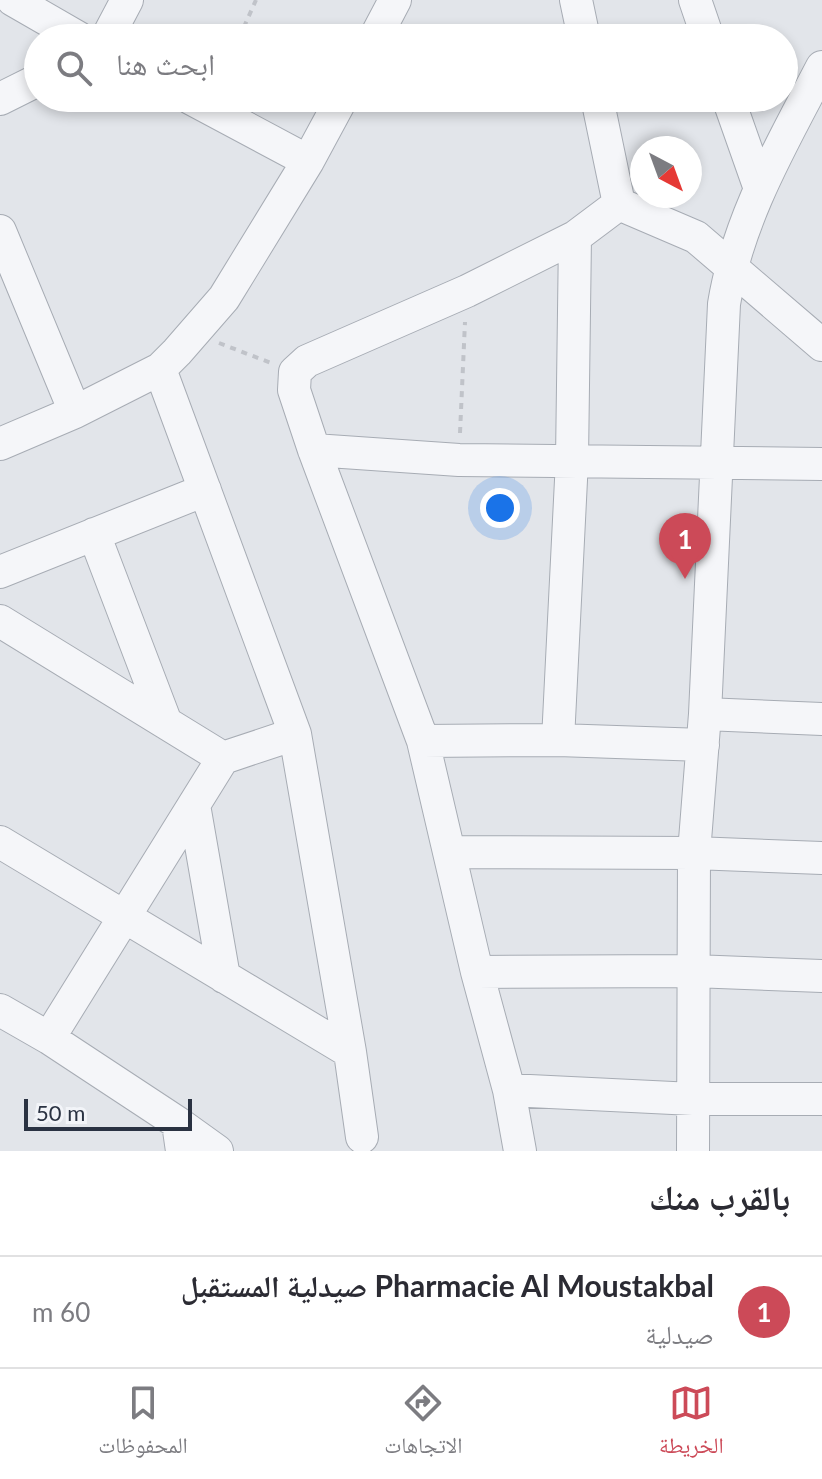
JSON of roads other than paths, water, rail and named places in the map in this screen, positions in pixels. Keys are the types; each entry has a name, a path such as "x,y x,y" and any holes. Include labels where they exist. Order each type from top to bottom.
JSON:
{"street":[{"path":"13,0 55,24"},
{"path":"114,24 127,0"},
{"path":"382,24 395,0"},
{"path":"576,0 581,24"},
{"path":"695,0 703,24"},
{"path":"693,1151 694,853 704,730 724,304 730,266 759,186 814,102 822,67"},
{"path":"0,99 24,87"},
{"path":"216,112 308,161"},
{"path":"0,444 75,412 160,369 224,298 334,112"},
{"path":"600,112 619,204"},
{"path":"733,112 759,186"},
{"path":"520,1151 509,1090 477,972 423,741 294,390 296,372 307,361 467,291 575,237 619,204"},
{"path":"619,204 696,237 822,345"},
{"path":"0,231 75,412"},
{"path":"558,740 572,460 575,237"},
{"path":"160,369 295,734 362,1137"},
{"path":"314,450 459,460 822,464"},
{"path":"0,572 205,490"},
{"path":"94,534 166,723"},
{"path":"0,621 223,758"},
{"path":"423,741 558,740 822,719"},
{"path":"49,1038 223,758 295,734"},
{"path":"194,805 224,977"},
{"path":"0,842 350,1052"},
{"path":"451,852 694,853 822,858"},
{"path":"477,972 693,971 822,976"},
{"path":"0,1010 49,1038 180,1137 217,1151"},
{"path":"509,1090 693,1099 822,1099"}],"place":[{"name":"Pharmacie Al Moustakbal صيدلية المستقبل","path":"685,579"}]}
